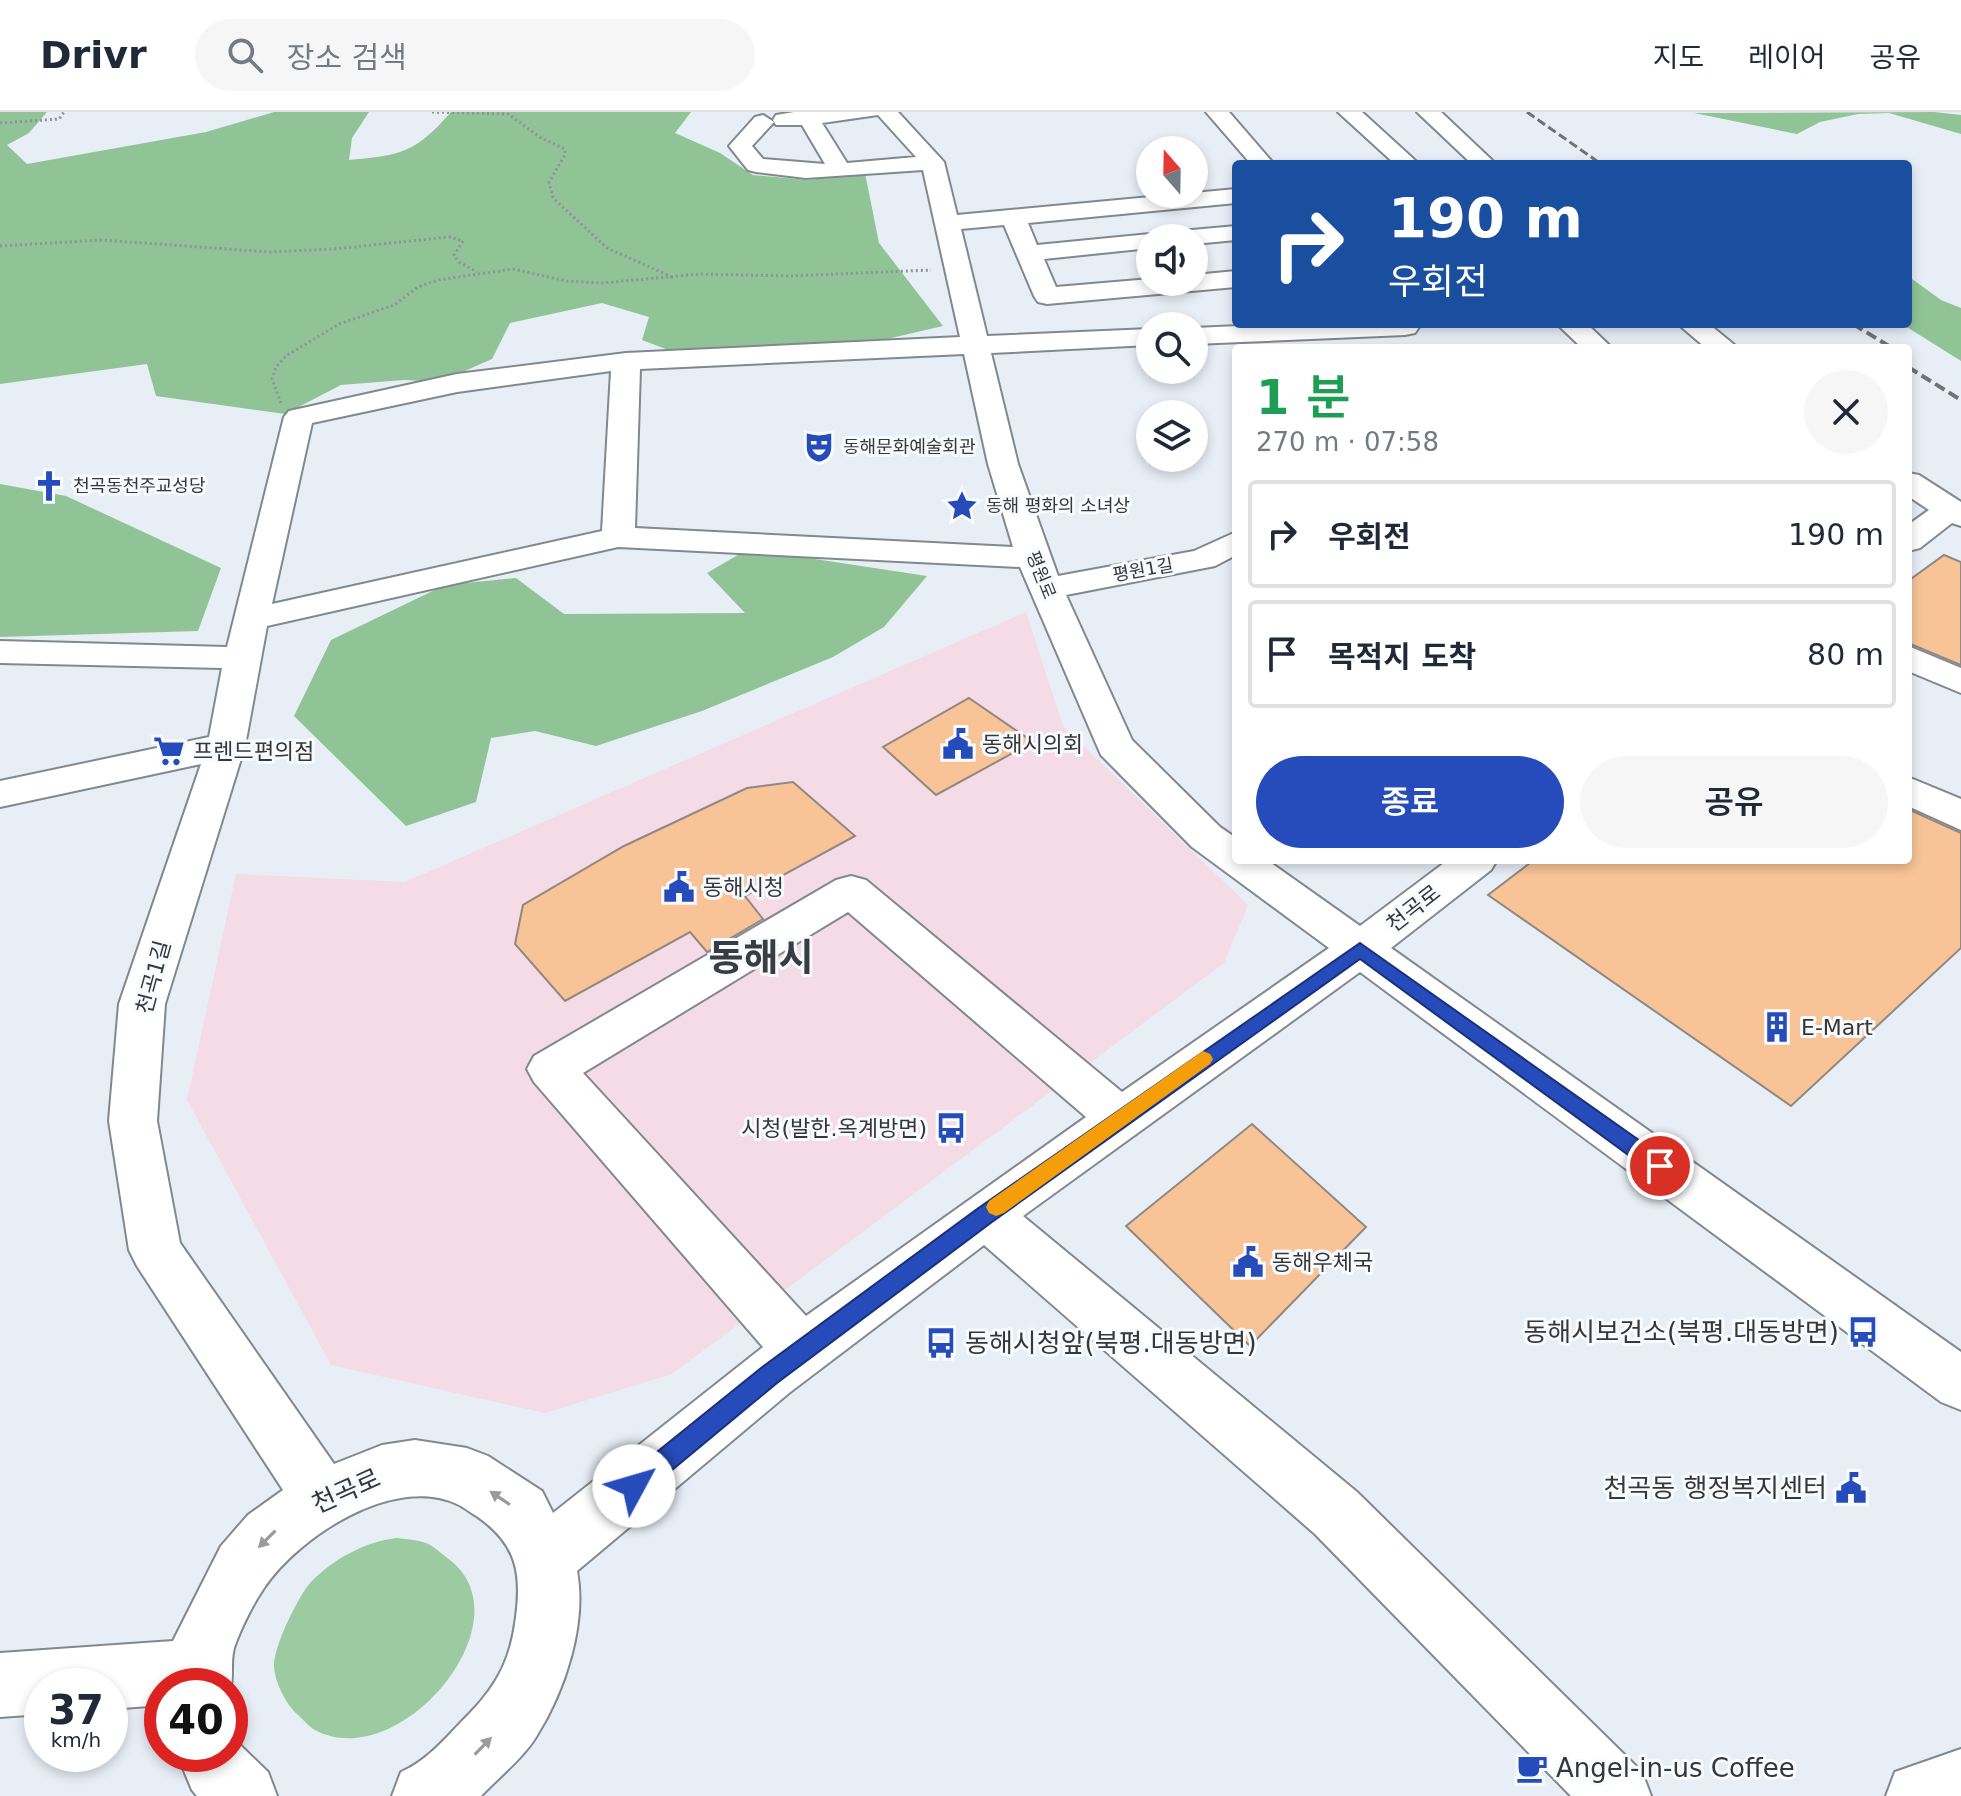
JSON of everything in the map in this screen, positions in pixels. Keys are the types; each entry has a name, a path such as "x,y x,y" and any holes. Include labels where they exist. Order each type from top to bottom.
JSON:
{"street":[{"path":"869,112 756,117 740,146 756,165 806,171 933,162"},
{"path":"886,112 933,162"},
{"path":"1217,112 1259,160"},
{"path":"1349,112 1403,160"},
{"path":"1428,112 1481,160"},
{"path":"808,115 840,170"},
{"name":"평원로","path":"933,162 1003,464 1039,573 1115,746 1206,837 1232,855"},
{"path":"945,223 1232,196"},
{"path":"1013,217 1047,296 1232,279"},
{"path":"1208,236 1232,233"},
{"path":"1028,253 1136,242"},
{"path":"1208,335 1382,328"},
{"path":"1576,328 1594,344"},
{"path":"1697,328 1719,344"},
{"path":"297,424 299,417 457,383 626,361 1136,338"},
{"path":"618,537 626,361"},
{"name":"천곡1길","path":"297,424 247,639 226,746 142,1004 133,1121 155,1250 322,1497"},
{"path":"1912,485 1955,513 1912,539"},
{"name":"평원1길","path":"247,639 618,537 1039,573 1203,559 1232,544"},
{"path":"0,652 247,639"},
{"path":"1912,659 1961,682"},
{"path":"0,794 226,746"},
{"path":"1912,792 1961,816"},
{"name":"평원로","path":"1244,864 1961,1384"},
{"name":"천곡로","path":"544,1559 802,1351 985,1215 1360,949 1471,864"},
{"path":"802,1351 551,1069 851,891 1120,1118"},
{"path":"985,1215 1336,1513 1618,1796"},
{"name":"천곡로","path":"201,1668 203,1645 242,1567 269,1536 322,1497 382,1473 415,1468 467,1476 521,1512 544,1559 550,1591 543,1652 513,1715 438,1793"},
{"name":"천곡로","path":"0,1685 144,1681"},
{"path":"220,1772 244,1796"},
{"path":"1919,1796 1961,1782"}],"path":[{"path":"0,123 59,119 64,112"},
{"path":"432,112 508,114 541,138 565,149 565,155 549,182 553,198 607,248 672,278"},
{"path":"0,246 102,240 269,252 334,249 449,237 463,241 454,255 478,273"},
{"path":"297,424 286,421 273,384 273,374 286,356 339,324 401,302 418,287 478,273 524,270 556,280 589,283 956,269"}],"shaded area":[{"path":"1026,612 1063,726 1248,905 1224,963 672,1374 545,1413 331,1365 187,1100 236,874 405,882"}],"green space":[{"path":"0,112 47,112 29,133 7,145 27,164 206,132 274,112 369,112 352,138 349,160 406,150 427,136 451,112 691,112 675,133 720,153 753,175 809,180 865,173 879,243 943,326 887,339 671,351 642,340 649,317 602,303 510,323 492,359 440,382 404,380 341,385 285,414 156,396 147,364 0,384"},
{"path":"1934,112 1961,115 1961,134 1889,113 1858,114 1820,122 1797,134 1694,113"},
{"path":"1912,279 1941,300 1961,308 1961,361 1908,328 1912,328"},
{"path":"0,484 66,496 221,568 198,631 0,637"},
{"path":"748,549 927,576 884,627 833,657 702,711 596,746 535,731 491,738 476,802 406,826 294,716 331,640 445,585 516,578 564,614 745,613 707,573"},
{"path":"396,1538 431,1546 446,1557 469,1584 474,1616 465,1650 445,1683 417,1711 384,1731 349,1738 315,1730 293,1710 278,1685 274,1665 282,1634 300,1598 320,1574 339,1559 361,1548"}],"building":[{"path":"1944,555 1961,562 1961,665 1912,645 1912,578"},
{"name":"동해시의회","path":"969,698 1033,742 936,795 883,747"},
{"path":"793,782 855,836 745,896 763,919 707,952 690,932 565,1001 515,944 523,905 624,846 747,788"},
{"name":"E-Mart","path":"1912,811 1961,833 1961,948 1791,1106 1488,895 1529,864 1912,864"},
{"name":"동해우체국","path":"1252,1124 1366,1227 1250,1346 1126,1226"}],"railway":[{"path":"1527,112 1595,160"},
{"path":"1860,328 1886,344"},
{"path":"1912,369 1961,400"}],"slow traffic":[{"path":"996,1207 1203,1059"}],"place":[{"name":"동해문화예술회관","path":"819,447"},
{"name":"천곡동천주교성당","path":"49,486"},
{"name":"동해 평화의 소녀상","path":"962,506"},
{"name":"동해시의회","path":"958,744"},
{"name":"프렌드편의점","path":"169,751"},
{"name":"동해시청","path":"679,887"},
{"name":"E-Mart","path":"1777,1027"},
{"name":"시청(발한.옥계방면)","path":"951,1128"},
{"name":"동해우체국","path":"1248,1262"},
{"name":"동해시보건소(북평.대동방면)","path":"1863,1332"},
{"name":"동해시청앞(북평.대동방면)","path":"941,1343"},
{"name":"천곡동 행정복지센터","path":"1851,1488"},
{"name":"Angel-in-us Coffee","path":"1532,1768"}],"district":[{"name":"동해시","path":"761,958"}],"route":[{"path":"634,1486 769,1375 985,1215 1360,949 1660,1166"}]}
